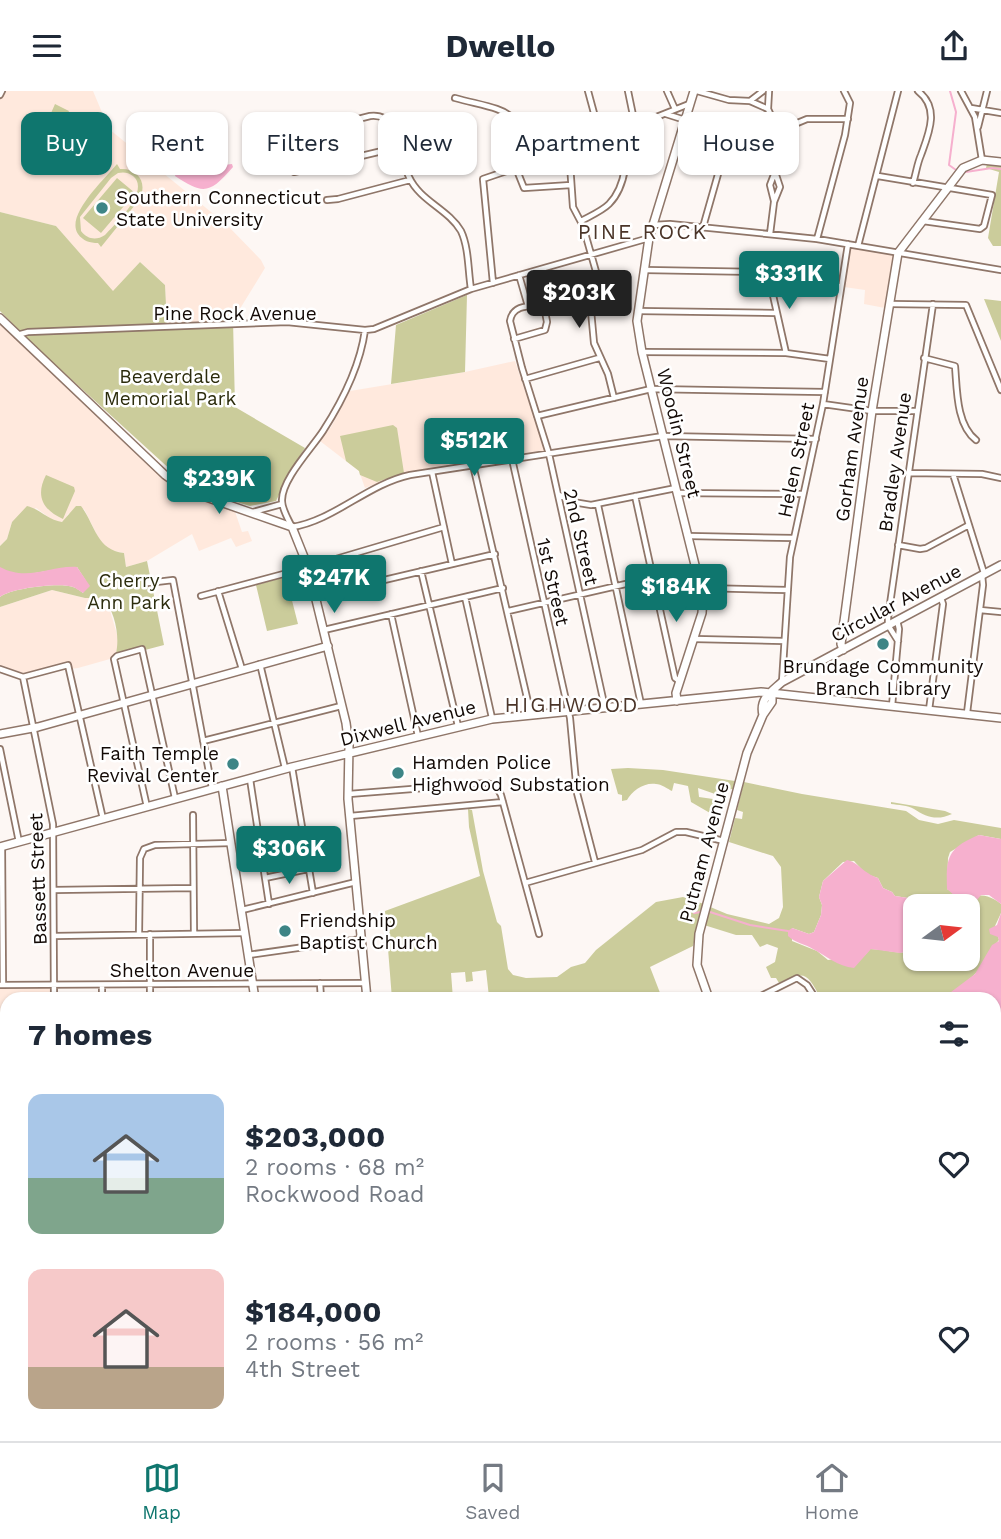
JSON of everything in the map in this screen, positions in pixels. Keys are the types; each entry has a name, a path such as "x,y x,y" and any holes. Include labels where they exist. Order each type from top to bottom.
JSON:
{"main road":[{"name":"Woodin Street","path":"688,112 695,91"},
{"name":"Woodin Street","path":"677,701 676,693 703,609 702,588 637,329 649,238 678,139"},
{"path":"898,253 963,168 982,160 1001,162"},
{"name":"Gorham Avenue","path":"843,650 841,643 872,411 898,253"},
{"path":"0,319 164,475 186,490 292,527 308,567 343,705 349,753 350,816 366,992"},
{"name":"Circular Avenue","path":"772,692 782,682 1001,565"},
{"path":"0,734 34,728 328,646"},
{"name":"Dixwell Avenue","path":"1,846 289,768 492,719 772,692 1001,718"},
{"name":"Putnam Avenue","path":"706,992 698,974 696,948 747,753 763,715 762,702 772,692"},
{"path":"222,786 254,992"}],"street":[{"path":"588,91 594,112"},
{"path":"628,91 632,112"},
{"path":"667,91 675,109"},
{"path":"695,91 729,100 750,101 768,109"},
{"path":"750,101 763,91"},
{"path":"769,91 769,112"},
{"path":"817,239 848,120 850,103 844,91"},
{"path":"859,246 898,91"},
{"path":"914,183 932,117 924,96 918,91"},
{"path":"961,91 971,108 978,129 982,160"},
{"path":"978,129 987,91"},
{"path":"455,98 505,112"},
{"path":"664,114 690,104"},
{"path":"971,108 1001,113"},
{"path":"664,114 678,118"},
{"path":"370,116 381,116 394,127 399,146 327,165 290,171 285,167 280,153 285,140 291,136 370,116"},
{"path":"799,122 807,119 848,120"},
{"path":"408,175 423,196 454,221 459,229 465,244 471,289"},
{"path":"493,283 483,179 494,175"},
{"path":"519,175 524,188 571,185"},
{"path":"570,175 575,212 581,221 597,279 590,300 592,330 614,398"},
{"path":"581,221 609,205 622,175"},
{"path":"703,227 717,175"},
{"path":"774,175 770,185 774,202"},
{"path":"770,234 774,202 780,187 776,175"},
{"path":"878,176 992,195 984,226 980,229 922,220"},
{"path":"327,199 338,199 410,180"},
{"path":"653,225 670,224 817,239 1001,270"},
{"name":"Pine Rock Avenue","path":"17,335 28,332 277,322 365,330 405,318 471,289 649,238"},
{"name":"Helen Street","path":"782,682 794,538 823,404 848,244"},
{"path":"645,270 768,273 841,287"},
{"path":"768,273 786,353"},
{"path":"519,275 528,306"},
{"path":"544,306 547,322 545,330 514,339 510,317 515,311 528,306 590,300"},
{"path":"890,304 966,305 1001,390"},
{"name":"Bradley Avenue","path":"888,625 933,304"},
{"path":"638,311 776,313"},
{"path":"365,330 355,371 325,428 297,466 285,490 282,504 292,527 312,522 391,480 432,472 663,436 816,439"},
{"name":"2nd Street","path":"514,339 549,454 604,708"},
{"path":"642,352 786,353 830,359"},
{"path":"525,379 599,358"},
{"path":"924,358 955,366 956,401 970,436 976,440"},
{"path":"537,416 651,389 825,392"},
{"path":"823,404 872,411 916,411"},
{"name":"1st Street","path":"512,459 569,711 577,793 595,862"},
{"path":"474,465 531,715"},
{"path":"432,472 452,564"},
{"path":"908,473 982,474 1001,478"},
{"path":"953,474 984,582 967,714"},
{"path":"558,494 573,502 598,505 677,490 803,494"},
{"path":"635,496 675,678 680,682"},
{"path":"561,507 573,502"},
{"path":"253,512 282,504"},
{"path":"598,505 642,704"},
{"path":"898,545 926,548 969,525"},
{"path":"201,596 444,527"},
{"path":"689,536 794,538"},
{"path":"315,596 495,554"},
{"path":"508,611 697,568"},
{"path":"421,571 458,726"},
{"path":"149,583 173,580 212,789"},
{"path":"323,630 503,588"},
{"path":"702,588 788,590"},
{"path":"218,591 242,669"},
{"path":"465,597 492,719"},
{"path":"929,710 943,604 941,597"},
{"path":"980,610 1001,612"},
{"path":"391,614 418,736"},
{"path":"892,706 898,641 897,620"},
{"path":"888,625 898,641"},
{"path":"694,639 785,641"},
{"path":"147,807 114,657 142,649 175,799"},
{"path":"260,664 273,723 289,768 313,893"},
{"path":"0,669 23,677 68,665 103,819"},
{"name":"Bassett Street","path":"23,677 54,832 54,992"},
{"path":"203,741 343,705"},
{"path":"0,749 19,842"},
{"path":"250,779 269,904"},
{"path":"349,794 487,783 496,786 503,802 539,934"},
{"path":"350,816 503,802"},
{"path":"193,815 194,934"},
{"path":"525,883 642,850 676,832 724,842"},
{"path":"139,934 140,858 144,849 155,845 231,843"},
{"path":"1,846 2,985"},
{"path":"265,878 308,869"},
{"path":"241,910 356,882"},
{"path":"54,890 193,888"},
{"path":"54,936 245,933"},
{"path":"150,934 150,992"},
{"path":"248,955 361,939"},
{"path":"769,992 797,978 803,980 811,992"},
{"path":"320,983 321,992"},
{"name":"Shelton Avenue","path":"2,985 365,983"},
{"path":"102,985 102,992"}],"shaded area":[{"name":"Southern Connecticut State University","path":"0,91 93,91 102,112 21,112 21,175 112,175 112,131 126,143 126,175 166,175 227,225 261,260 265,268 233,320 167,324 165,285 140,262 113,292 56,226 0,212"},
{"path":"226,175 218,183 206,189 192,186 175,176"},
{"path":"850,248 894,255 885,308 864,304 865,290 844,287"},
{"path":"0,318 186,490 233,506 242,532 248,531 252,541 236,547 231,538 199,551 192,534 147,561 126,567 124,553 109,550 100,541 84,509 68,514 62,522 54,521 36,508 12,522 7,539 0,546"},
{"path":"515,361 545,451 404,473 365,488 359,471 320,441 331,427 350,391"},
{"path":"0,567 30,573 77,567 90,586 83,593 74,587 47,586 14,591 0,597"},
{"path":"52,590 85,598 103,598 108,604 119,641 116,653 110,659 78,668 71,669 69,663 26,674 0,665 0,607"},
{"path":"979,835 1001,839 1001,904 989,895 953,894 947,889 947,869 951,855 968,840"},
{"path":"847,860 878,878 883,888 895,896 903,897 903,952 871,949 854,968 838,963 788,936 788,931 792,928 809,934 814,932 821,915 819,897 823,881"},
{"path":"1001,913 1001,992 951,992 980,971 980,965 992,945 999,941 998,937 990,934 989,929 997,925"},
{"path":"51,988 51,992 0,992 0,989"}],"green space":[{"path":"55,104 69,111 69,112 52,112"},
{"path":"117,164 120,169 126,169 126,173 118,173 111,178 80,217 83,234 95,238 105,235 130,207 138,190 137,182 131,175 138,175 140,178 142,194 101,247 98,243 82,238 75,226 81,207 107,175 112,175 112,170"},
{"path":"987,164 1001,165 1001,246 993,246 988,238 999,172 986,168"},
{"path":"117,178 135,193 101,233 83,218"},
{"name":"Beaverdale Memorial Park","path":"0,212 56,226 113,291 140,262 165,285 167,324 233,320 235,407 305,448 276,501 250,506 201,491 184,482 0,311"},
{"path":"467,295 465,372 391,384 396,325"},
{"path":"984,299 1001,301 1001,341 999,336"},
{"path":"393,425 397,428 404,473 377,482 360,475 359,471 346,461 340,436"},
{"path":"46,475 74,487 75,491 63,519 46,507 41,496"},
{"name":"Cherry Ann Park","path":"27,506 62,522 76,506 81,506 102,542 115,551 124,553 126,567 147,561 164,645 145,650 144,646 116,653 116,624 103,598 85,598 52,590 0,607 0,597 25,589 67,586 83,593 86,581 77,567 0,579 0,546 7,539 12,522"},
{"path":"286,577 298,624 267,631 256,585"},
{"path":"611,769 663,770 735,781 733,789 715,794 698,788 699,797 713,799 715,808 710,813 691,802 688,786 674,783 672,791 658,784 643,786 622,801"},
{"path":"744,782 906,811 919,820 938,824 954,820 1001,828 1001,839 979,835 950,852 947,889 962,894 895,896 883,888 878,878 866,874 854,861 843,862 823,881 819,897 821,915 814,932 809,934 792,928 792,941 817,951 828,960 865,955 870,949 903,952 903,971 978,971 952,992 817,992 805,976 795,976 779,983 776,978 771,978 766,967 775,962 778,948 767,944 760,947 752,935 736,935 704,925 708,906 727,914 769,924 779,918 783,907 781,867 773,856 729,842 735,818 742,819 743,812 737,810"},
{"path":"891,802 945,811 952,814 932,817"},
{"path":"468,809 472,810 483,871 497,922 501,926 508,969 513,975 526,978 557,977 571,967 585,963 596,950 656,902 683,897 704,904 693,946 650,967 660,992 488,992 486,970 472,972 473,981 466,982 465,972 451,973 452,992 391,992 385,911 480,876 469,827"},
{"path":"282,840 286,873 268,876 263,843"},
{"path":"980,895 1001,904 1001,913 995,926 999,940 980,968"}],"waterway":[{"path":"950,91 956,112 949,165 956,170"},
{"path":"966,172 1001,169"},
{"path":"694,913 701,912"},
{"path":"710,912 750,925 788,931"}],"place":[{"name":"Southern Connecticut State University","path":"102,208"},
{"name":"Brundage Community Branch Library","path":"883,644"},
{"name":"Faith Temple Revival Center","path":"233,764"},
{"name":"Hamden Police Highwood Substation","path":"398,773"},
{"name":"Friendship Baptist Church","path":"285,931"}],"district":[{"name":"PINE ROCK","path":"643,231"},
{"name":"HIGHWOOD","path":"572,704"}]}
